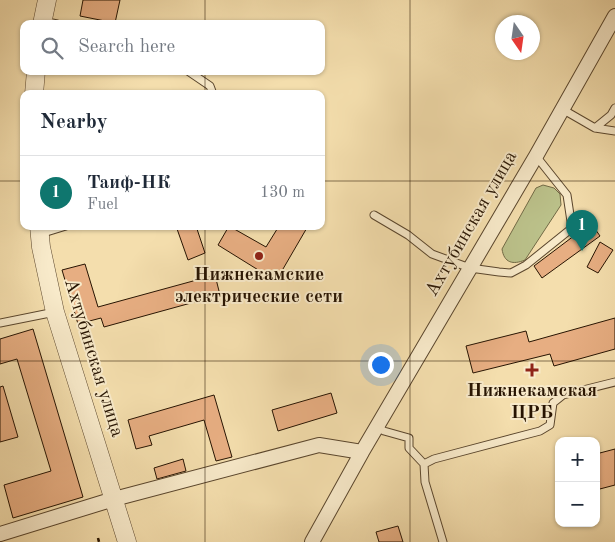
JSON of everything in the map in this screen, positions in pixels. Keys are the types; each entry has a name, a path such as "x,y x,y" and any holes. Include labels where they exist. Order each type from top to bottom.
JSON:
{"street":[{"path":"47,0 47,20"},
{"name":"Ахтубинская улица","path":"312,542 362,452 536,156 615,16"},
{"path":"34,90 36,75"},
{"name":"Ахтубинская улица","path":"39,230 55,312 127,542"},
{"path":"0,534 114,500 320,445 362,452"}],"lane":[{"path":"194,75 210,86 212,90"},
{"path":"595,128 611,115 615,108"},
{"path":"562,109 595,128 615,131"},
{"path":"374,215 408,235 432,254 470,268 512,273 526,265 572,228 568,195 536,156"},
{"path":"0,323 55,312"},
{"path":"424,464 434,459 540,431 550,425 552,403 563,396 615,382"},
{"path":"377,427 384,431 409,438 409,448 424,464 425,482 443,542"}],"path":[{"path":"98,538 99,542"}],"green space":[{"path":"543,185 554,188 560,194 561,205 525,260 510,262 503,254 502,249 536,188"}],"building":[{"path":"83,0 120,0 116,20 100,20 80,16"},
{"path":"591,223 600,236 542,278 534,266"},
{"path":"177,230 197,230 205,253 188,260"},
{"name":"Нижнекамские электрические сети","path":"227,230 236,230 266,247 277,230 306,230 276,281 218,245"},
{"path":"600,242 613,250 598,273 587,267"},
{"path":"85,264 98,307 215,275 220,295 104,327 101,318 78,324 62,270"},
{"path":"615,318 615,349 554,366 550,354 473,373 466,346 526,331 529,342"},
{"path":"33,329 83,497 13,518 4,485 51,471 17,359 0,364 0,339"},
{"path":"3,386 18,437 0,442 0,387"},
{"path":"331,393 337,413 278,431 272,410"},
{"path":"214,395 232,457 216,461 204,420 149,436 152,445 136,449 128,420"},
{"path":"615,449 615,485 600,489 600,482 600,453"},
{"path":"183,459 186,471 157,479 154,468"},
{"path":"398,526 403,542 379,542 376,532"}],"place":[{"name":"Таиф-НК","path":"582,251"},
{"name":"Нижнекамские электрические сети","path":"259,256"},
{"name":"Нижнекамская ЦРБ","path":"532,370"}]}
